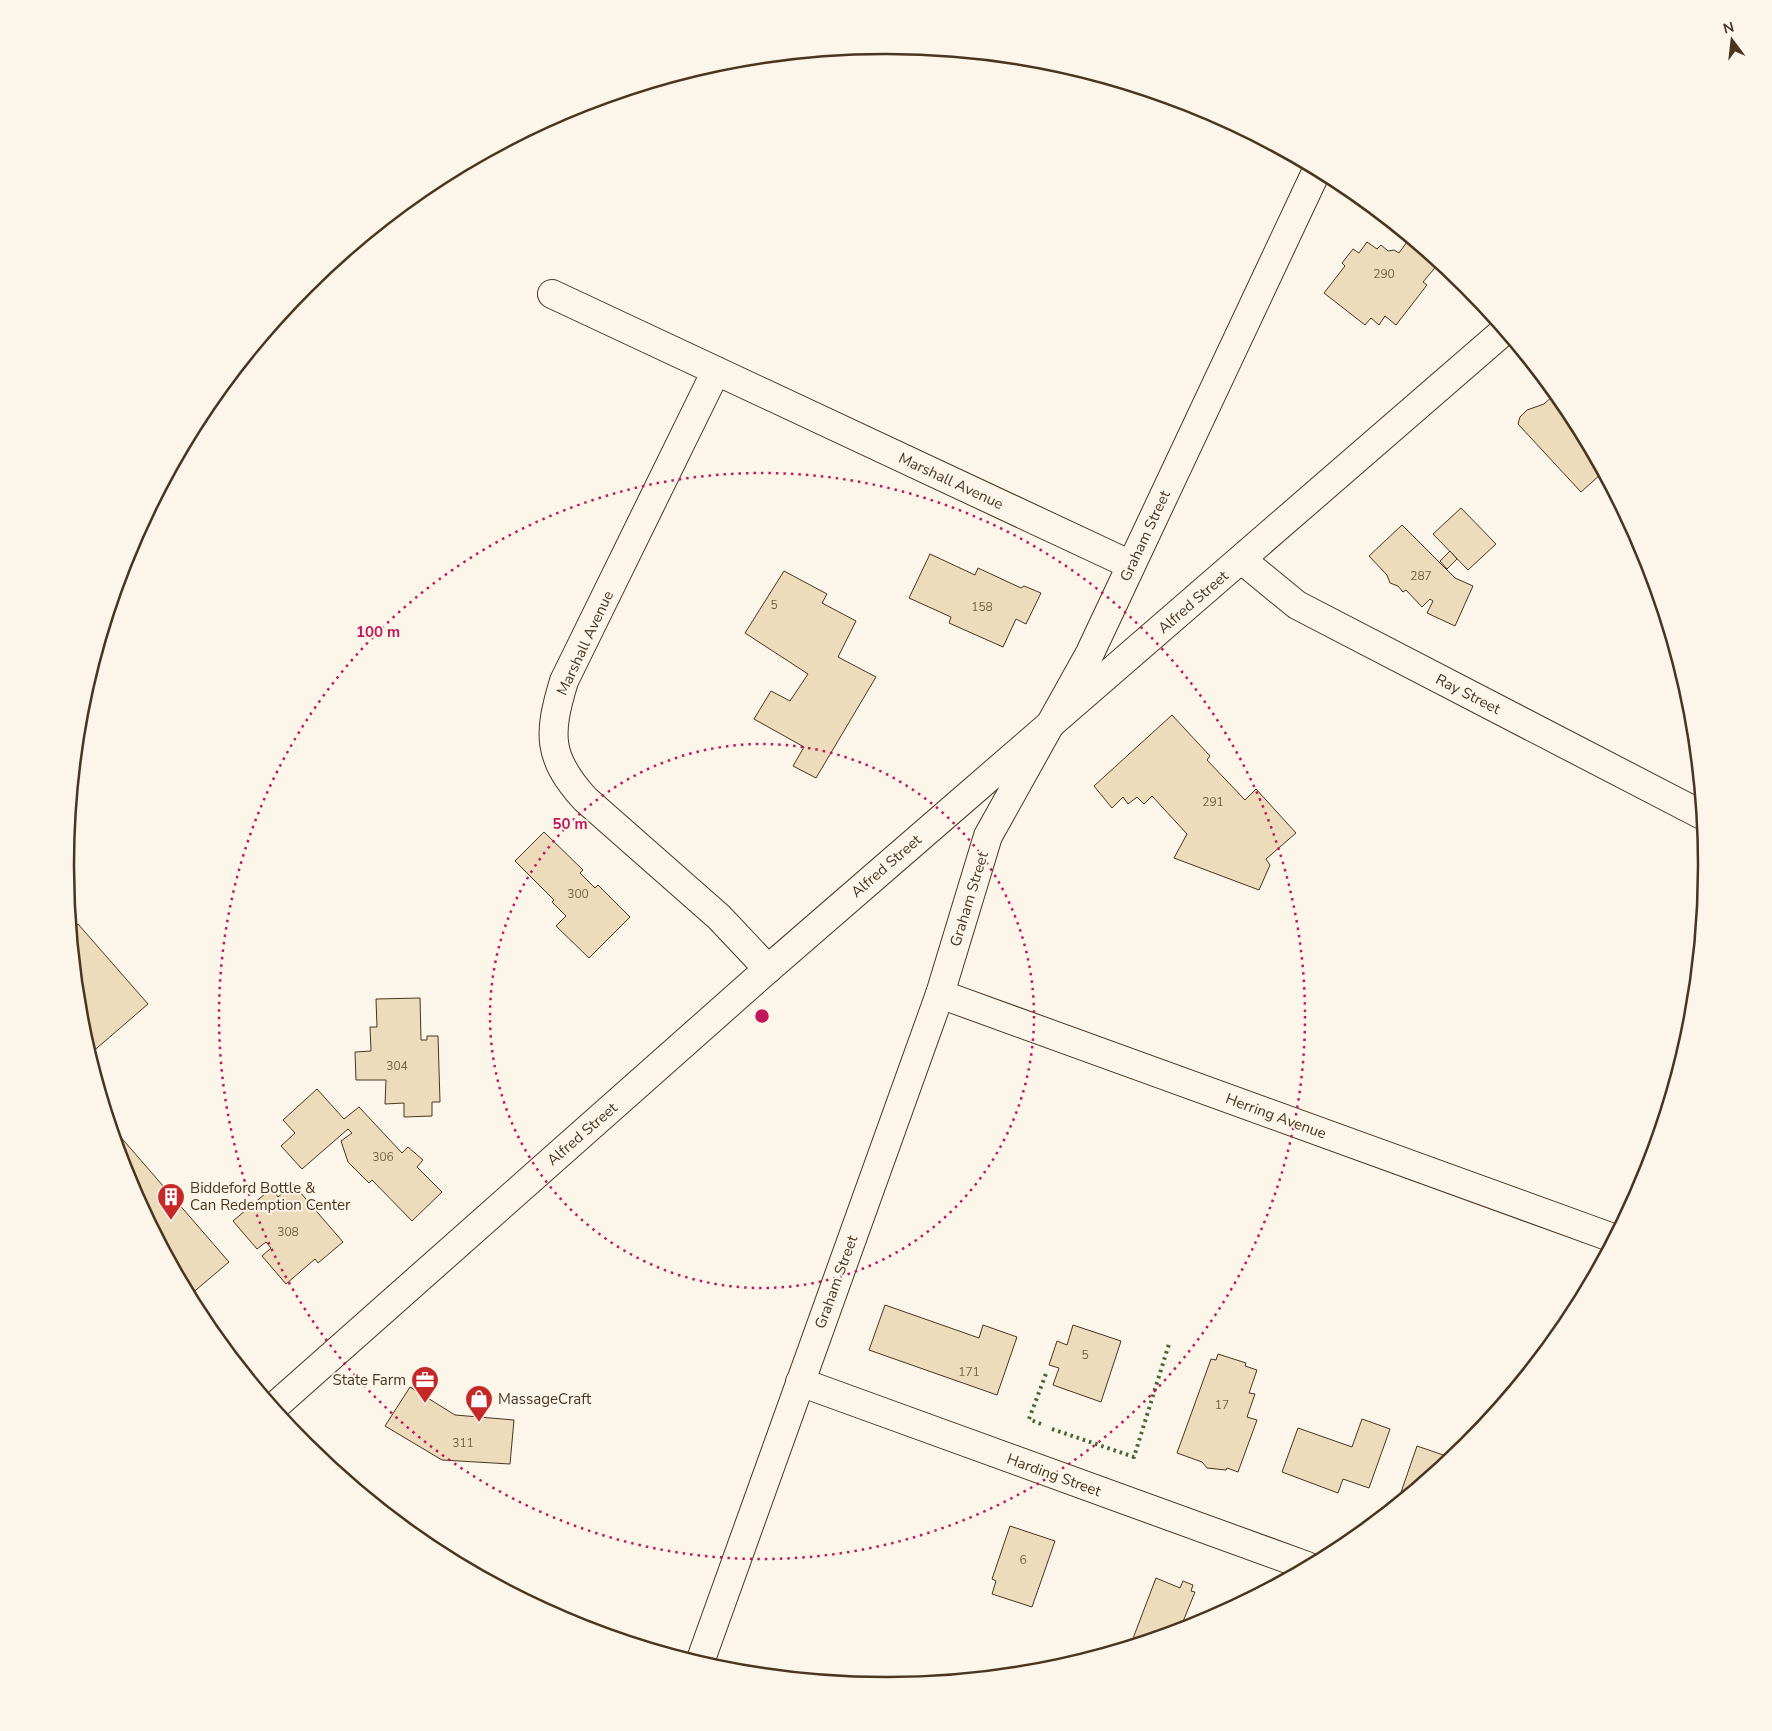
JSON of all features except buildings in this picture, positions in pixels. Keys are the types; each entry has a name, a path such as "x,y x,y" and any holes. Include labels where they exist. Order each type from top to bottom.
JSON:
{"street":[{"name":"Graham Street","path":"702,1656 940,994 988,836 1090,653 1314,177"},
{"name":"Marshall Avenue","path":"552,294 1131,565"},
{"name":"Alfred Street","path":"278,1403 768,968 1046,730 1500,335"},
{"name":"Marshall Avenue","path":"716,371 564,681 552,727 554,746 569,782 585,800 719,917 768,968"},
{"name":"Ray Street","path":"1242,560 1297,605 1696,812"},
{"name":"Herring Avenue","path":"940,994 1608,1236"},
{"name":"Harding Street","path":"800,1382 1300,1563"}],"hedge":[{"path":"1052,1429 1134,1457 1169,1344"},
{"path":"1041,1424 1029,1419 1047,1371"}],"place":[{"name":"Biddeford Bottle & Can Redemption Center","path":"171,1221"},
{"name":"State Farm","path":"425,1404"},
{"name":"MassageCraft","path":"479,1423"}]}
